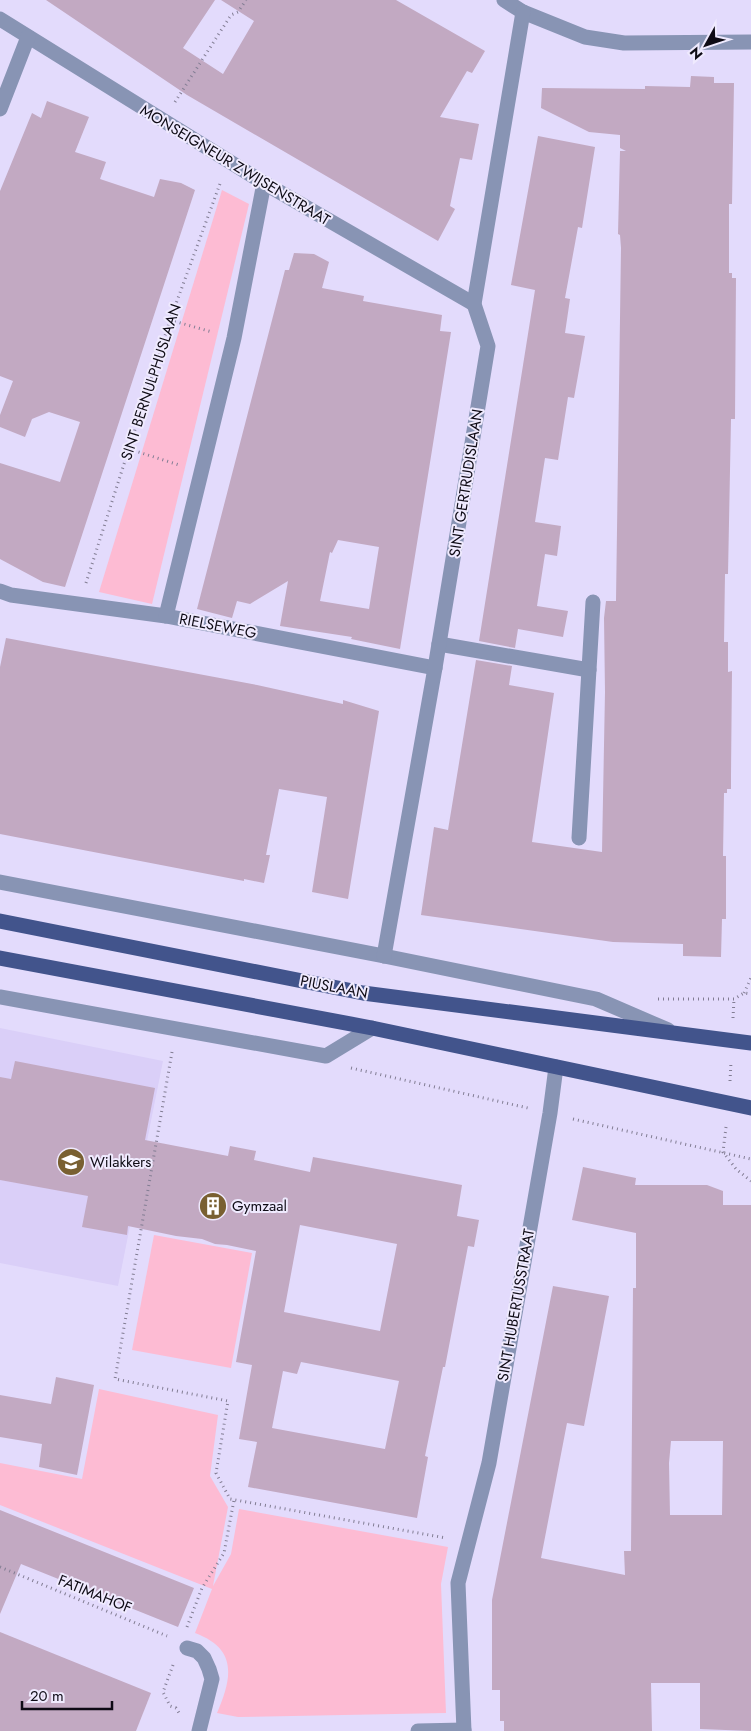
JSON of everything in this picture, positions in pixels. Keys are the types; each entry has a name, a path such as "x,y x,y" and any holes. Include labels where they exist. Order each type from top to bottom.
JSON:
{"main road":[{"name":"PIUSLAAN","path":"0,921 363,993 670,1031 751,1043"},
{"path":"0,958 372,1028 751,1108"}],"street":[{"path":"504,0 523,12 585,36 624,43 751,42"},
{"name":"SINT GERTRUDISLAAN","path":"384,956 435,668 488,346 474,304 523,12"},
{"name":"MONSEIGNEUR ZWIJSENSTRAAT","path":"0,19 264,184 474,304"},
{"path":"0,109 28,37"},
{"path":"166,616 234,338 264,184"},
{"name":"RIELSEWEG","path":"0,591 11,595 166,616 435,668"},
{"path":"579,838 593,602"},
{"path":"439,644 589,670"},
{"name":"PIUSLAAN","path":"0,882 596,999 670,1031"},
{"path":"0,997 326,1056 372,1028"},
{"name":"SINT HUBERTUSSTRAAT","path":"464,1730 458,1583 489,1463 556,1067"},
{"path":"186,1640 204,1658 212,1679 199,1731"},
{"path":"418,1731 464,1730"}],"path":[{"path":"162,121 231,15 238,12 246,0"},
{"name":"SINT BERNULPHUSLAAN","path":"79,604 170,320 228,162"},
{"path":"170,320 234,338"},
{"path":"128,449 201,472"},
{"path":"655,999 734,999 744,993 751,978"},
{"path":"744,993 751,994"},
{"path":"176,1030 115,1379 228,1401 216,1473 230,1499 469,1542"},
{"path":"186,1640 202,1588 224,1553 234,1500"},
{"name":"FATIMAHOF","path":"0,1567 172,1638"},
{"path":"175,1658 163,1692 170,1706 176,1708"}],"shaded area":[{"path":"222,190 249,204 152,604 99,592"},
{"name":"Wilakkers","path":"0,1028 163,1061 118,1286 0,1263"},
{"path":"154,1235 252,1253 231,1368 132,1350"},
{"path":"99,1389 218,1415 210,1476 228,1507 213,1586 231,1554 239,1509 448,1547 441,1584 446,1713 238,1717 217,1713 226,1688 228,1666 225,1656 219,1647 195,1633 212,1589 0,1505 0,1463 82,1479"}],"building":[{"path":"46,0 215,0 183,48 223,74 254,21 221,0 396,0 485,51 472,73 467,71 440,117 479,124 472,160 460,158 450,206 455,209 438,241 187,95"},
{"path":"691,76 714,77 714,83 734,83 732,204 729,204 729,273 732,273 732,278 736,278 735,419 731,419 728,574 725,574 724,642 728,642 728,672 732,671 731,789 727,789 727,793 724,793 723,856 726,856 726,919 722,919 721,957 683,956 683,944 613,942 421,915 434,827 448,830 476,660 512,666 509,685 554,693 532,842 602,852 605,692 604,618 606,601 616,601 621,248 620,235 618,234 620,151 626,151 620,148 620,135 589,132 541,108 542,88 645,89 645,86 690,87"},
{"path":"47,101 89,117 75,152 106,162 100,179 154,197 160,179 181,183 195,190 65,587 43,582 0,559 0,463 60,482 80,422 49,412 32,419 25,437 0,427 0,415 13,381 0,376 0,191 32,113 41,118"},
{"path":"538,136 595,147 582,228 578,227 565,298 570,299 565,333 585,336 574,398 568,397 558,460 545,458 535,522 561,526 557,556 545,554 537,606 568,611 563,637 518,629 515,648 479,641 535,290 511,285"},
{"path":"294,253 314,254 329,262 322,288 364,296 363,301 442,315 440,331 451,332 400,649 351,639 352,637 280,626 288,581 250,604 237,601 232,618 197,609 285,270 289,270","holes":["338,540 379,547 369,609 320,601 330,552 332,553"]},
{"path":"6,638 257,685 343,704 343,700 379,711 348,899 312,892 327,797 279,789 266,855 270,855 264,883 244,879 244,881 0,834 0,667"},
{"path":"15,1061 155,1088 145,1140 228,1156 230,1146 256,1151 254,1160 310,1172 313,1157 462,1185 457,1216 479,1220 474,1247 468,1246 445,1367 443,1367 425,1456 428,1457 417,1518 248,1487 257,1442 239,1439 252,1365 236,1362 256,1251 128,1226 127,1235 82,1227 88,1196 0,1180 0,1077 11,1079","holes":["300,1225 397,1244 380,1331 284,1312","301,1362 399,1381 385,1449 272,1428 283,1371 297,1374"]},
{"path":"583,1167 636,1178 635,1185 707,1185 723,1191 723,1205 751,1205 751,1731 700,1729 700,1683 651,1683 652,1731 504,1731 504,1721 500,1721 500,1690 492,1690 492,1600 553,1286 609,1296 584,1426 567,1423 541,1558 625,1575 624,1551 631,1551 633,1288 636,1288 636,1233 572,1220","holes":["671,1441 723,1441 722,1515 670,1515 669,1463"]},
{"path":"56,1377 94,1385 77,1475 39,1467 42,1444 0,1437 0,1395 51,1404"},
{"path":"0,1510 194,1588 178,1627 21,1564 0,1614"},
{"path":"0,1632 151,1693 136,1731 0,1731"}],"place":[{"name":"Wilakkers","path":"71,1162"},
{"name":"Gymzaal","path":"213,1206"}]}
